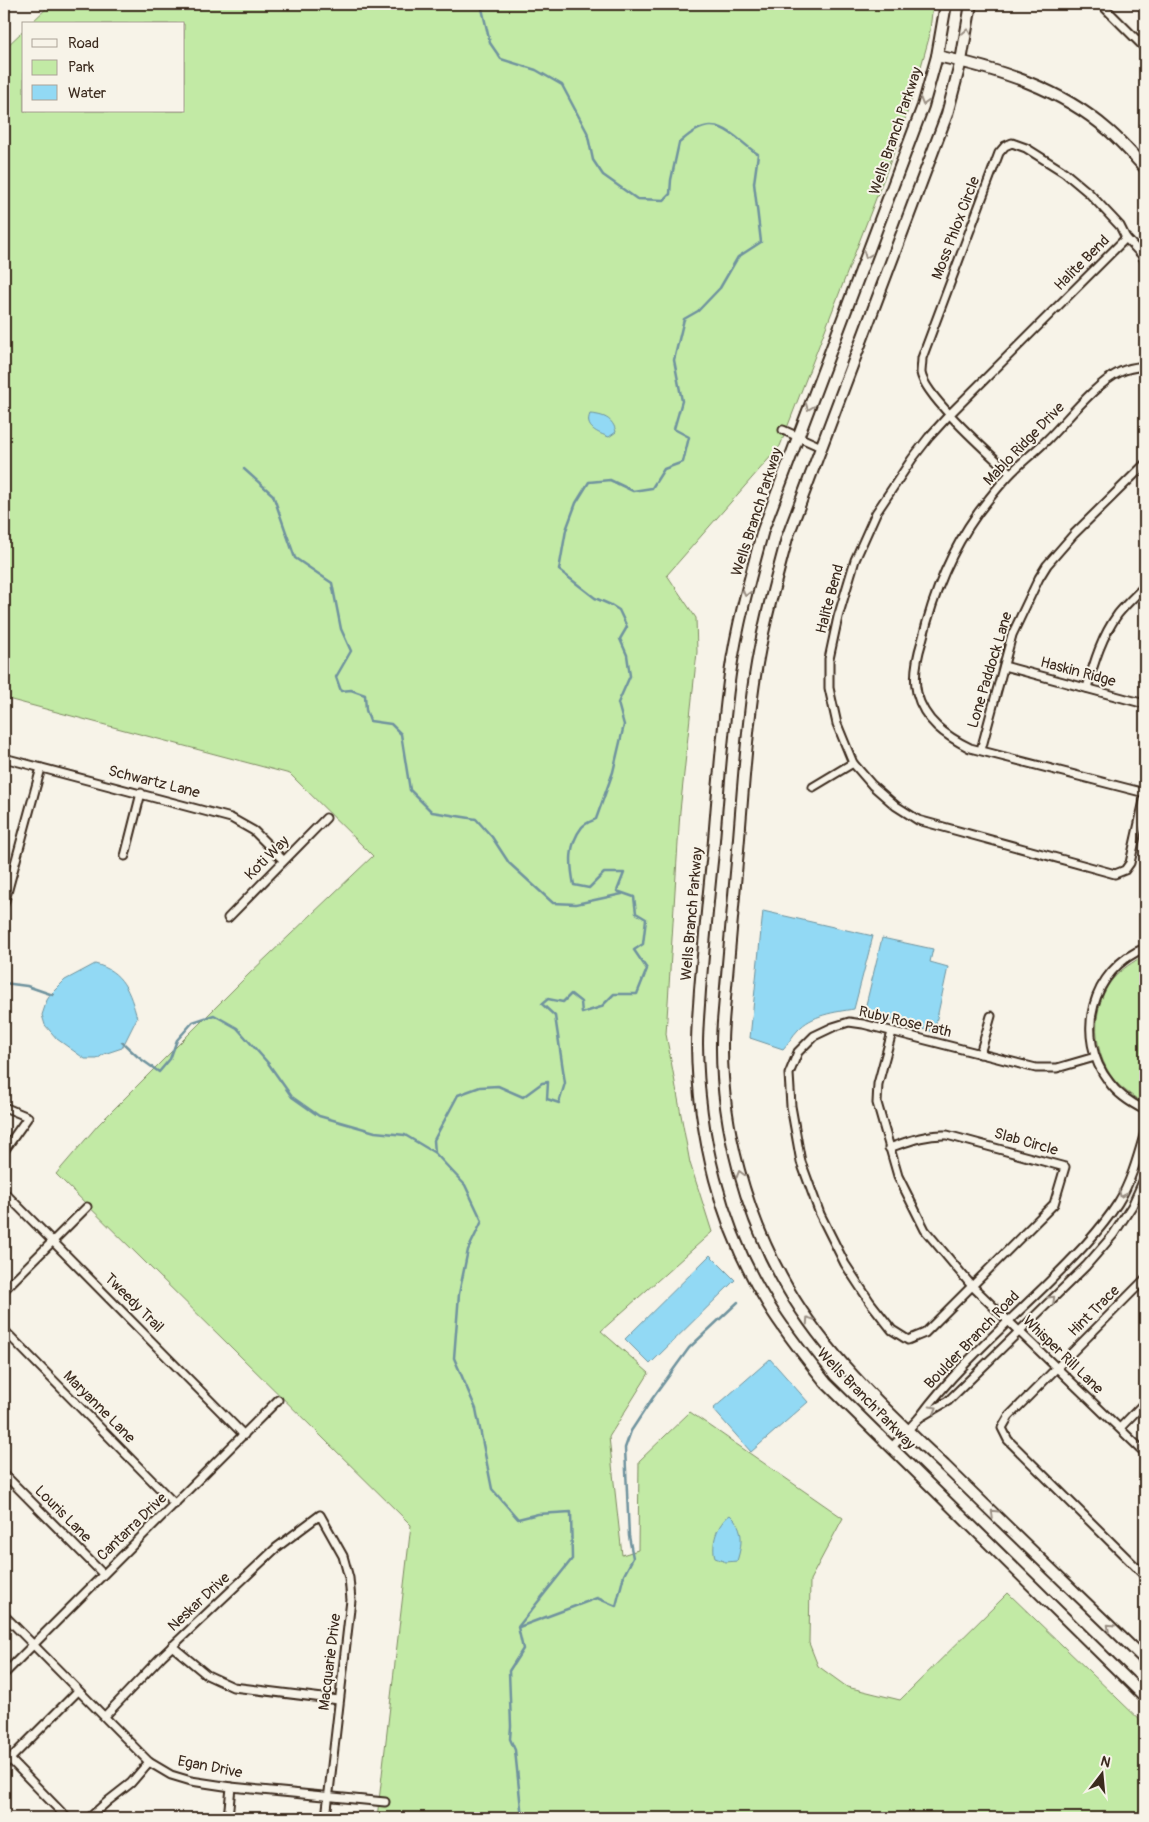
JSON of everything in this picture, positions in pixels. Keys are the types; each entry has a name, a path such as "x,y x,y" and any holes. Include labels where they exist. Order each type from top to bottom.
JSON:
{"street":[{"name":"Wells Branch Parkway","path":"946,4 938,56 923,106 763,530 744,602 730,672 701,978 697,1042 704,1127 715,1177 730,1225 746,1263 763,1295 793,1342 826,1384 1145,1697"},
{"name":"Wells Branch Parkway","path":"971,4 961,61 947,114 787,538 768,607 755,676 726,980 722,1043 724,1081 729,1123 739,1171 754,1216 769,1253 789,1290 813,1327 845,1367 1145,1660"},
{"path":"1101,4 1145,48"},
{"path":"938,56 1014,76 1043,89 1076,107 1107,129 1145,168"},
{"name":"Moss Phlox Circle","path":"1010,473 950,414 928,389 921,374 922,358 999,152 1005,146 1012,143 1026,148 1064,172 1089,193 1120,226 1126,238 1145,261"},
{"name":"Halite Bend","path":"1126,238 950,414 912,459 876,513 855,560 838,617 829,658 829,688 837,724 853,763 872,785 896,806 918,820 1115,874 1125,870 1130,863 1145,794"},
{"name":"Mablo Ridge Drive","path":"1145,366 1126,370 1107,380 1044,443 1010,473 978,513 947,565 934,597 916,666 915,679 917,693 928,717 941,731 970,748 1145,794"},
{"path":"783,430 821,447"},
{"name":"Lone Paddock Lane","path":"981,750 1012,635 1039,578 1047,565 1074,534 1145,464"},
{"path":"1087,688 1093,665 1105,636 1119,613 1145,586"},
{"name":"Haskin Ridge","path":"1004,666 1145,704"},
{"name":"Schwartz Lane","path":"4,758 231,818 254,831 283,860"},
{"path":"813,787 853,763"},
{"path":"4,904 41,768"},
{"path":"125,856 141,793"},
{"name":"Koti Way","path":"228,918 326,818"},
{"path":"1145,948 1130,955 1118,964 1101,986 1093,1007 1090,1028 1091,1042 1101,1071 1120,1095 1145,1110"},
{"path":"980,1054 991,1016"},
{"name":"Ruby Rose Path","path":"971,1285 925,1333 908,1340 892,1330 870,1302 845,1264 820,1214 801,1162 790,1098 789,1074 798,1052 814,1036 849,1022 1036,1068 1057,1068 1095,1057"},
{"name":"Whisper Rill Lane","path":"892,1032 877,1093 877,1103 898,1176 925,1230 971,1285 1145,1453"},
{"path":"4,1108 28,1117 4,1151"},
{"name":"Boulder Branch Road","path":"919,1418 939,1390 1075,1256 1099,1229 1118,1202 1129,1180 1145,1132"},
{"name":"Slab Circle","path":"889,1148 921,1137 937,1134 947,1135 1065,1167 1054,1204 971,1285"},
{"name":"Boulder Branch Road","path":"919,1418 948,1401 1086,1266 1113,1234 1132,1206 1145,1176"},
{"name":"Tweedy Trail","path":"4,1192 244,1435"},
{"path":"4,1290 87,1206"},
{"name":"Hint Trace","path":"1145,1279 1009,1416 1002,1428 1008,1440 1145,1576"},
{"name":"Maryanne Lane","path":"4,1330 175,1504"},
{"name":"Cantarra Drive","path":"4,1674 278,1400"},
{"path":"1120,1428 1145,1402"},
{"path":"891,1448 919,1418"},
{"name":"Louris Lane","path":"4,1474 104,1574"},
{"name":"Neskar Drive","path":"105,1716 172,1646 276,1548 320,1515"},
{"name":"Macquarie Drive","path":"320,1515 343,1556 349,1578 351,1600 326,1818"},
{"name":"Egan Drive","path":"4,1615 149,1762 178,1777 191,1781 231,1787 385,1802"},
{"path":"172,1646 207,1675 233,1687 339,1700"},
{"path":"4,1765 78,1691"},
{"path":"4,1753 67,1818"},
{"path":"89,1818 131,1783 149,1762"},
{"path":"228,1818 231,1787"}],"green space":[{"path":"51,4 933,4 929,38 894,152 780,446 667,575 696,618 697,652 680,811 666,1034 690,1163 712,1232 601,1331 649,1373 609,1437 622,1555 638,1550 639,1461 690,1412 843,1518 810,1580 809,1643 818,1666 847,1687 900,1700 1008,1593 1145,1725 1145,1818 377,1818 411,1525 56,1174 98,1125 249,974 373,856 290,774 4,698 4,49 22,32 22,112 185,112 185,22 32,22"},
{"path":"1145,955 1145,1104 1115,1081 1106,1068 1100,1054 1097,1023 1099,1007 1104,993 1112,980 1123,969"}],"water":[{"path":"590,414 599,415 610,420 616,432 609,437 597,432 590,426"},
{"path":"763,911 873,936 854,1009 824,1015 810,1021 798,1030 783,1049 750,1038"},
{"path":"882,938 933,949 930,962 948,967 934,1032 864,1013"},
{"path":"95,964 105,967 119,977 128,991 137,1018 122,1048 104,1054 97,1059 85,1059 57,1039 45,1025 42,1015 47,1000 65,980"},
{"path":"710,1255 735,1280 650,1364 625,1339"},
{"path":"770,1359 808,1402 751,1452 713,1409"},
{"path":"730,1515 738,1525 741,1543 737,1561 726,1562 715,1558 714,1546 718,1529"}],"waterway":[{"path":"481,4 490,43 501,59 536,70 562,85 587,132 593,160 603,175 637,199 664,200 670,194 679,143 693,132 705,127 722,128 758,154 754,183 761,242 738,257 720,288 698,311 684,319 674,360 682,401 674,429 689,437 683,462 664,469 652,488 633,491 610,480 589,482 576,503 566,530 559,570 595,598 619,610 627,627 620,639 627,655 630,676 618,703 624,725 613,772 596,819 583,826 577,834 572,848 571,863 574,885 589,888 604,873 624,873 617,891 634,897 636,913 646,919 643,944 634,950 647,969 637,994 614,994 601,1007 582,1013 581,1002 571,994 563,1002 548,999 542,1004 555,1016 565,1083 559,1103 547,1099 548,1082 542,1083 523,1097 498,1086 480,1087 458,1095 434,1140 435,1153 465,1185 482,1221 468,1250 459,1294 454,1358 476,1409 492,1489 518,1519 538,1514 571,1512 572,1559 518,1627 523,1649 509,1671 510,1739 515,1750 522,1818"},
{"path":"244,469 273,495 295,558 332,583 341,629 351,651 336,677 341,691 351,690 365,695 366,710 370,721 391,724 401,734 410,790 432,812 476,819 492,837 509,863 553,903 576,904 622,894"},
{"path":"4,983 27,986 53,995"},
{"path":"122,1042 138,1057 159,1072 170,1059 177,1040 193,1022 214,1015 237,1028 268,1063 292,1097 319,1116 375,1132 405,1135 435,1153"},
{"path":"519,1627 597,1598 616,1606 624,1575 633,1558 629,1536 625,1448 631,1431 689,1348 738,1302"}]}
